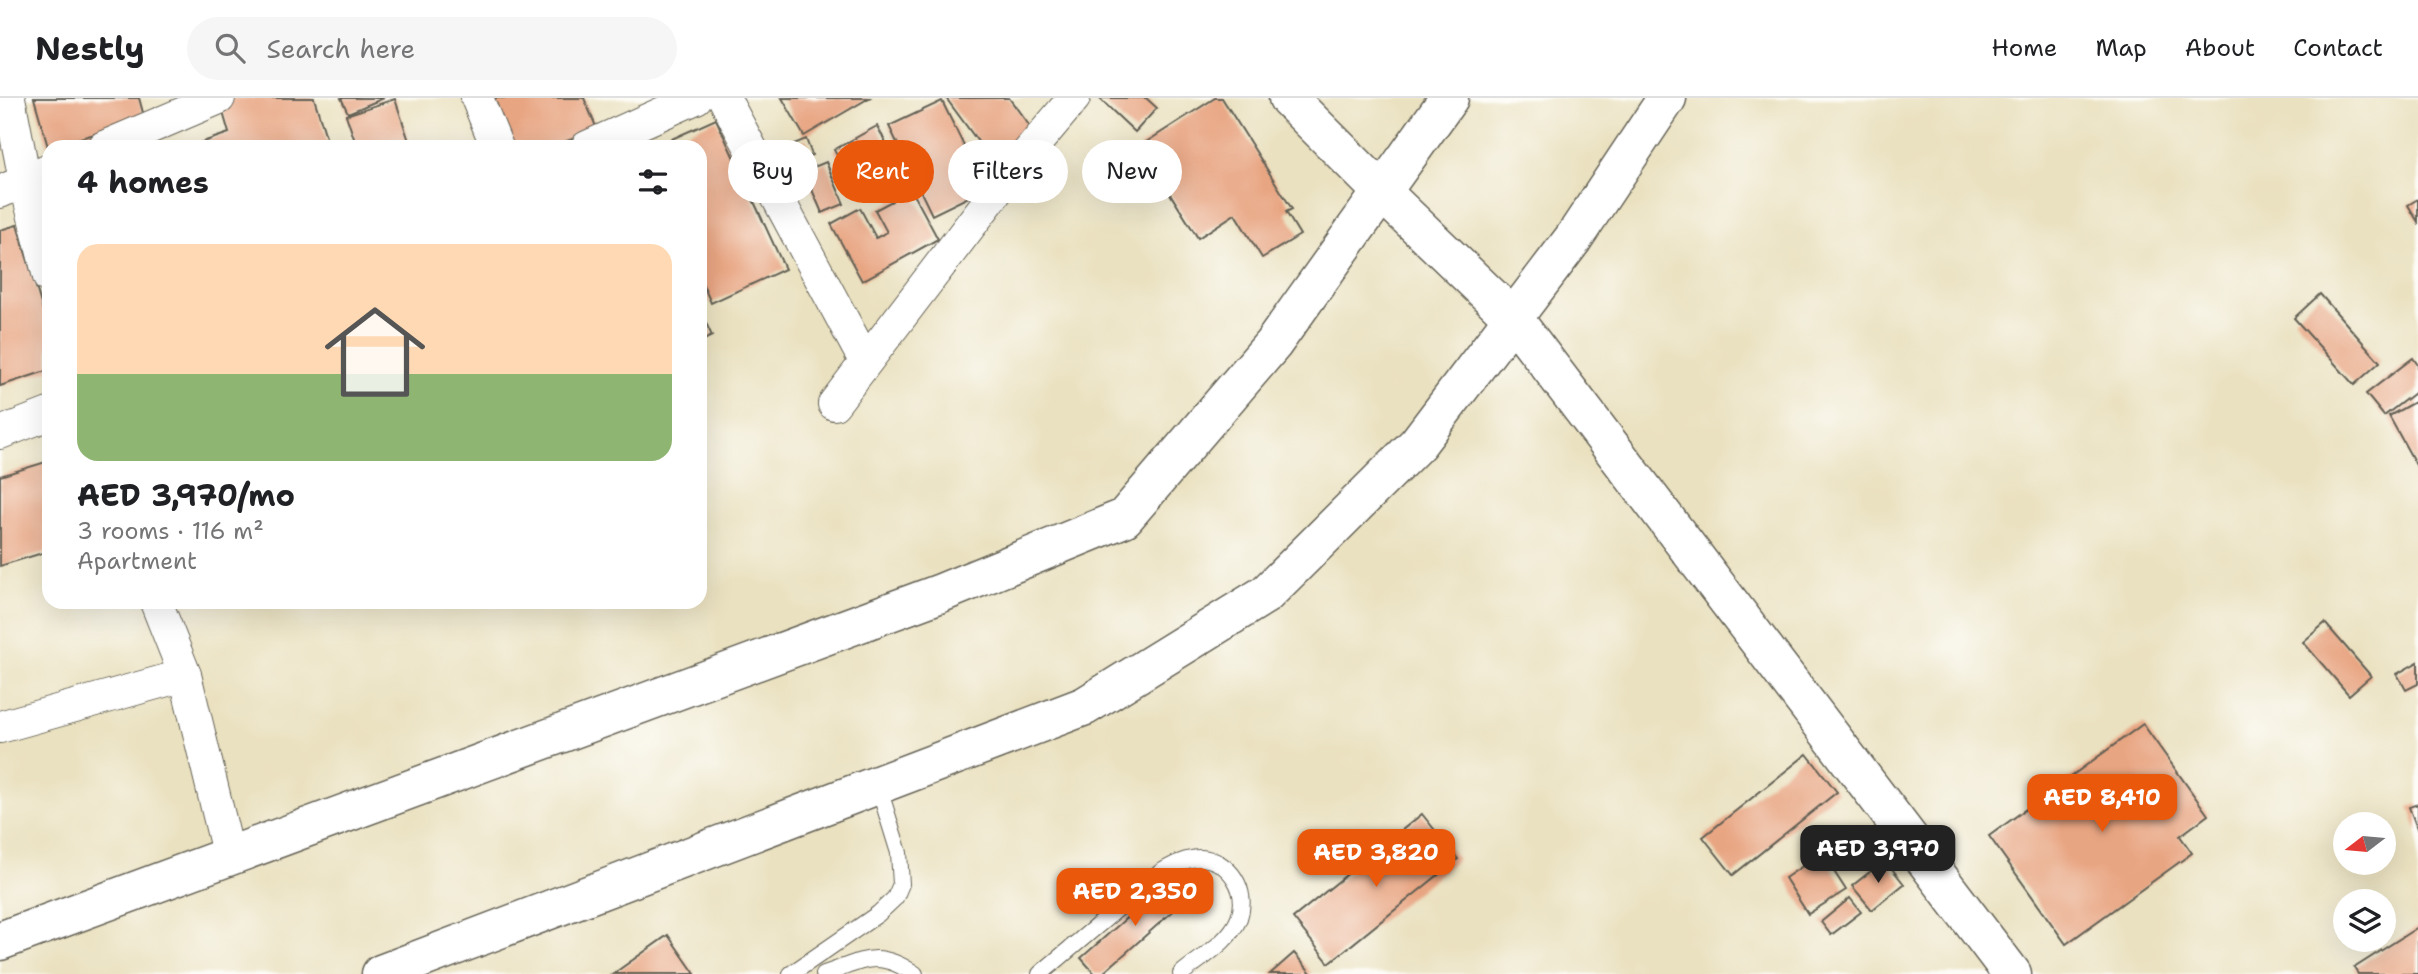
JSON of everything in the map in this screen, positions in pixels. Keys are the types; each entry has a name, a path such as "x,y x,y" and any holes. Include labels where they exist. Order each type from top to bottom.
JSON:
{"main road":[{"path":"1288,98 1382,193 1513,318 2012,974"},
{"path":"0,941 941,593 1124,518 1273,344 1449,98"},
{"path":"401,971 1085,706 1266,594 1418,443 1573,239 1667,98"}],"street":[{"path":"9,98 42,249"},
{"path":"120,140 219,98"},
{"path":"477,98 494,140"},
{"path":"603,140 696,98"},
{"path":"724,98 865,361"},
{"path":"834,404 1004,180 1074,98"},
{"path":"0,433 42,417"},
{"path":"159,609 184,675 229,856"},
{"path":"0,727 184,675"}],"lane":[{"path":"791,974 878,914 895,898 901,884 899,853 878,785"},
{"path":"1040,974 1161,872 1182,861 1202,858 1226,867 1239,885 1239,917 1229,935 1181,974"},
{"path":"824,974 862,960 880,958 895,962 915,974"}],"building":[{"path":"34,98 139,98 145,120 73,140 46,140"},
{"path":"234,98 314,98 327,140 208,140 229,133 220,102"},
{"path":"341,98 384,98 348,113"},
{"path":"493,98 584,98 597,129 570,140 510,140"},
{"path":"782,98 869,98 804,136"},
{"path":"946,98 1009,98 1034,132 1023,140 977,140"},
{"path":"1099,98 1146,98 1157,108 1135,132"},
{"path":"1215,98 1222,98 1292,209 1286,212 1300,235 1262,258 1235,214 1198,238 1176,203 1182,203 1182,140 1149,140"},
{"path":"395,99 409,140 355,140 346,115"},
{"path":"942,101 961,140 948,140 948,203 956,203 932,215 926,203 934,203 934,140 896,140 889,126"},
{"path":"716,119 728,145 728,203 755,203 785,269 711,303 707,294 707,140 670,140"},
{"path":"877,126 885,140 852,140"},
{"path":"826,162 832,176 832,203 844,204 822,213 818,203 818,165"},
{"path":"2418,199 2418,222 2408,205"},
{"path":"888,203 919,203 938,239 862,281 831,224 860,208 876,238 887,232 875,210"},
{"path":"17,225 42,307 42,372 0,386 0,230"},
{"path":"2320,294 2380,362 2354,385 2294,318"},
{"path":"707,325 712,336 707,338"},
{"path":"2413,358 2418,365 2418,390 2384,416 2366,394"},
{"path":"2418,400 2418,463 2416,465 2389,416"},
{"path":"42,463 42,553 0,566 0,476"},
{"path":"2325,623 2371,676 2349,695 2303,642"},
{"path":"2418,662 2418,684 2406,690 2397,674"},
{"path":"2143,724 2208,815 2180,836 2192,853 2066,944 1989,836"},
{"path":"1807,754 1837,792 1733,875 1703,837"},
{"path":"2418,804 2418,831 2409,807"},
{"path":"1422,814 1458,859 1329,963 1293,918"},
{"path":"1822,853 1846,890 1808,914 1785,878"},
{"path":"1885,860 1904,884 1872,910 1852,886"},
{"path":"1172,878 1189,897 1102,974 1095,974 1081,958"},
{"path":"1850,898 1861,912 1831,935 1821,922"},
{"path":"2418,927 2418,974 2358,974 2354,968 2379,952 2396,952 2396,941"},
{"path":"668,935 695,974 613,974"},
{"path":"1294,953 1312,974 1270,974"}]}
